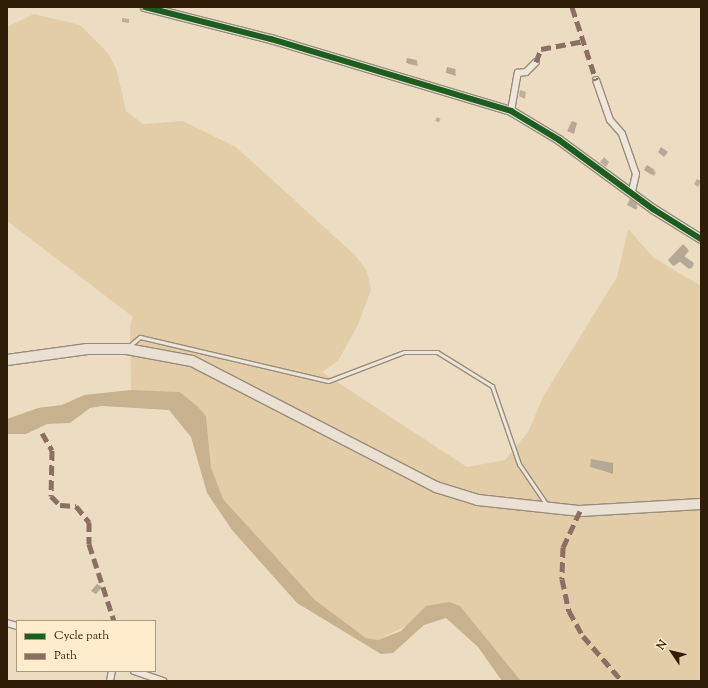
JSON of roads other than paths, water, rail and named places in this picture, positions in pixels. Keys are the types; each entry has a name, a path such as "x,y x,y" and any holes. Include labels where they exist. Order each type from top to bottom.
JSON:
{"main road":[{"path":"7,360 87,349 127,349 192,361 436,487 478,500 551,510 701,504"}],"street":[{"path":"145,7 271,39 511,111 559,140 632,192 701,238"},
{"path":"511,111 518,73 526,72 536,62"},
{"path":"596,80 610,120 622,134 636,174 632,192"},
{"path":"137,672 163,681"}],"lane":[{"path":"127,349 140,337 328,381 404,352 437,352 492,386 518,464 551,510"}]}
